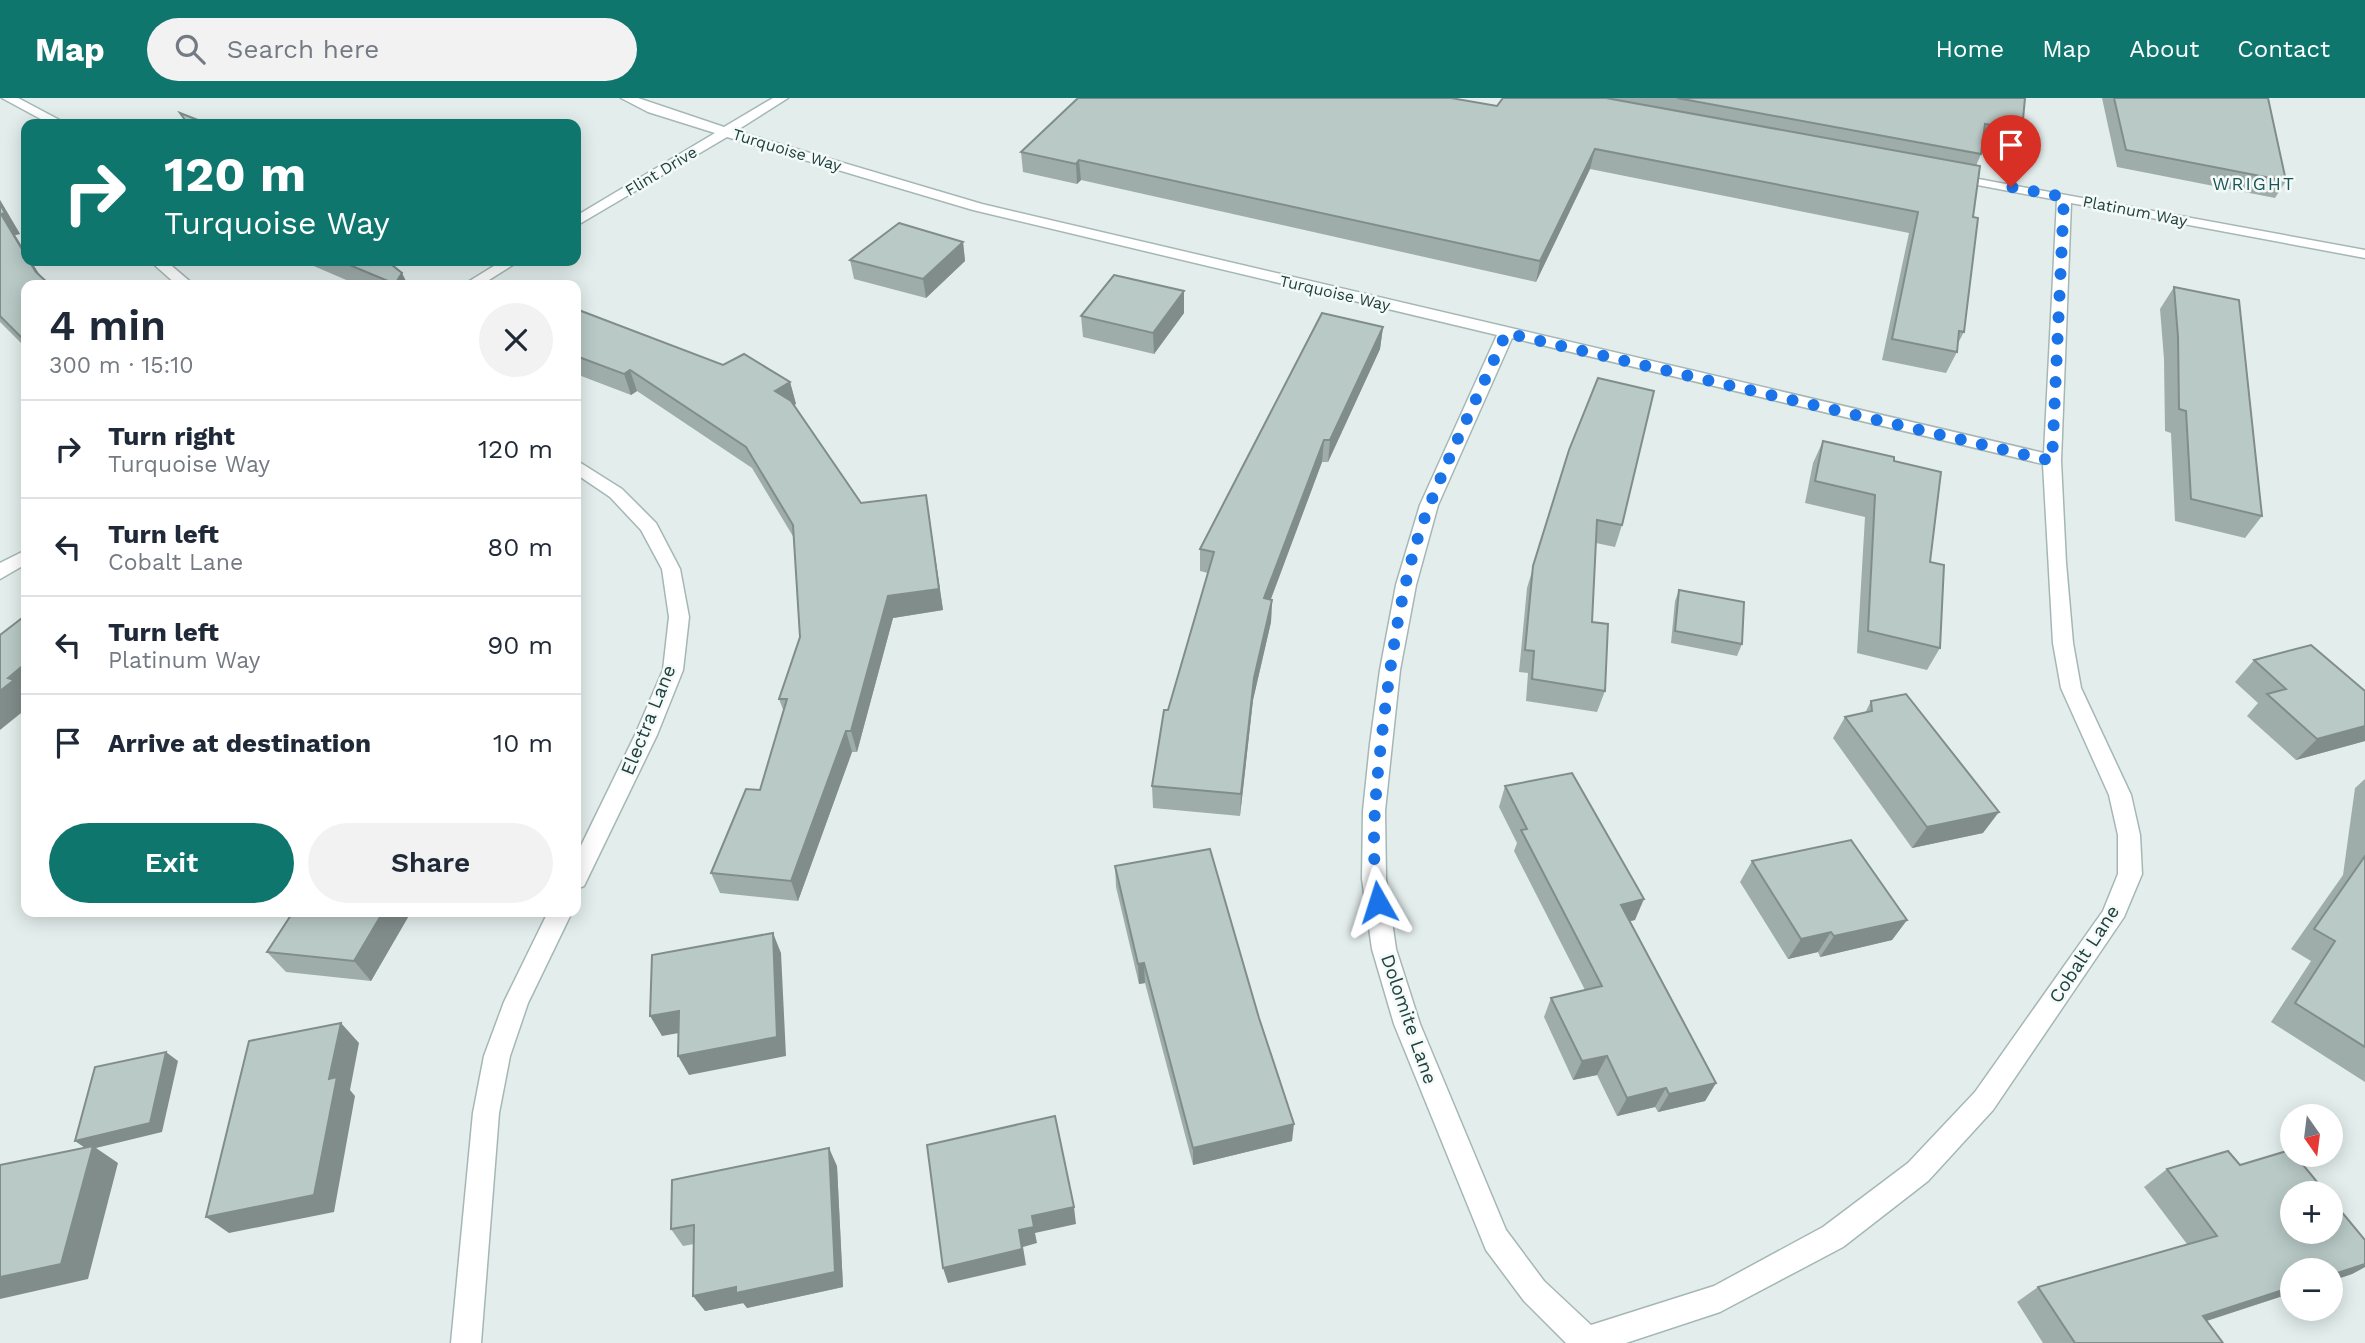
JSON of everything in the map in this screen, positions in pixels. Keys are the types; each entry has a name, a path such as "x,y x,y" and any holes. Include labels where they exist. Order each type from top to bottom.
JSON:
{"street":[{"path":"8,98 50,119"},
{"name":"Turquoise Way","path":"627,98 726,132 978,207 2052,461"},
{"name":"Flint Drive","path":"581,219 782,98"},
{"name":"Platinum Way","path":"1942,174 2365,254"},
{"name":"Cobalt Lane","path":"1585,1342 1720,1298 1833,1237 1918,1172 1984,1101 2112,917 2130,874 2129,835 2120,795 2071,688 2063,643 2052,461 2064,197"},
{"path":"163,266 180,280"},
{"path":"480,280 503,266"},
{"name":"Dolomite Lane","path":"1506,333 1429,505 1406,585 1390,670 1381,744 1374,811 1374,879 1384,949 1407,1024 1496,1240 1534,1291 1585,1342"},
{"name":"Electra Lane","path":"581,469 616,493 649,527 671,569 679,617 673,670 646,735 581,869"},
{"path":"0,572 21,559"},
{"path":"466,1343 486,1113 497,1056 516,1002 558,917"}],"building":[{"path":"1078,98 1451,98 1497,106 1503,98 1606,98 1980,166 1973,217 1978,218 1964,332 1959,331 1957,352 1892,339 1918,212 1595,149 1540,261 1079,160 1076,164 1021,152"},
{"path":"1677,98 2025,98 2022,130 1985,124 1981,154"},
{"path":"2114,98 2268,98 2286,181 2126,150"},
{"path":"180,113 195,119 184,119"},
{"path":"0,204 5,213 1,214 21,248 21,266 32,266 45,280 21,280 21,337 0,316"},
{"path":"899,223 963,242 923,279 850,260"},
{"path":"352,266 393,266 402,273 398,280 385,280"},
{"path":"1114,275 1184,291 1153,333 1081,316"},
{"path":"2174,287 2239,300 2262,516 2191,499 2186,411 2179,409"},
{"path":"581,311 723,365 744,354 790,382 775,391 791,401 861,503 926,495 939,589 888,596 851,731 846,731 791,881 711,873 746,789 760,790 787,699 779,699 800,637 793,525 746,447 630,370 624,374 581,358"},
{"path":"1322,313 1383,327 1330,440 1324,440 1264,598 1272,600 1254,678 1241,794 1152,786 1164,710 1168,710 1214,552 1200,549"},
{"path":"1598,378 1654,391 1622,525 1597,520 1592,622 1608,624 1605,691 1532,679 1534,651 1525,650 1533,566 1569,450"},
{"path":"1823,441 1894,457 1894,461 1941,472 1930,562 1944,565 1940,648 1868,631 1875,495 1815,481"},
{"path":"1679,590 1744,602 1742,644 1675,631"},
{"path":"21,619 21,667 8,678 14,680 0,691 0,635"},
{"path":"2311,645 2365,691 2365,726 2317,739 2267,694 2286,689 2254,660"},
{"path":"1906,694 1999,812 1927,827 1845,717 1872,711 1871,701"},
{"path":"1572,773 1644,899 1621,905 1716,1083 1669,1094 1666,1088 1627,1098 1607,1056 1582,1061 1551,998 1602,986 1521,830 1527,829 1505,786"},
{"path":"1851,840 1907,920 1834,936 1831,932 1801,939 1752,861"},
{"path":"1210,849 1259,1018 1294,1124 1193,1148 1144,963 1138,964 1115,866"},
{"path":"2365,856 2365,1047 2295,1003 2335,941 2314,929"},
{"path":"290,917 380,917 354,961 267,952"},
{"path":"773,933 777,1037 678,1056 679,1011 650,1016 652,955"},
{"path":"341,1023 329,1079 337,1077 314,1195 206,1217 249,1041"},
{"path":"166,1052 150,1123 75,1141 95,1067"},
{"path":"1055,1116 1074,1207 1032,1216 1034,1227 1019,1230 1022,1249 943,1268 927,1145"},
{"path":"93,1146 61,1264 0,1277 0,1165"},
{"path":"829,1148 835,1272 736,1293 736,1287 693,1296 694,1225 671,1229 672,1180"},
{"path":"2228,1151 2240,1165 2280,1153 2280,1167 2305,1167 2316,1181 2280,1181 2280,1244 2343,1244 2343,1213 2365,1240 2365,1264 2343,1271 2343,1258 2280,1258 2280,1291 2203,1316 2223,1343 2075,1343 2038,1287 2217,1236 2167,1169"}],"district":[{"name":"WRIGHT","path":"2254,183"}],"route":[{"path":"1378,902 1374,879 1374,811 1390,670 1406,585 1429,505 1506,333 2052,461 2064,197 2011,187"}]}
